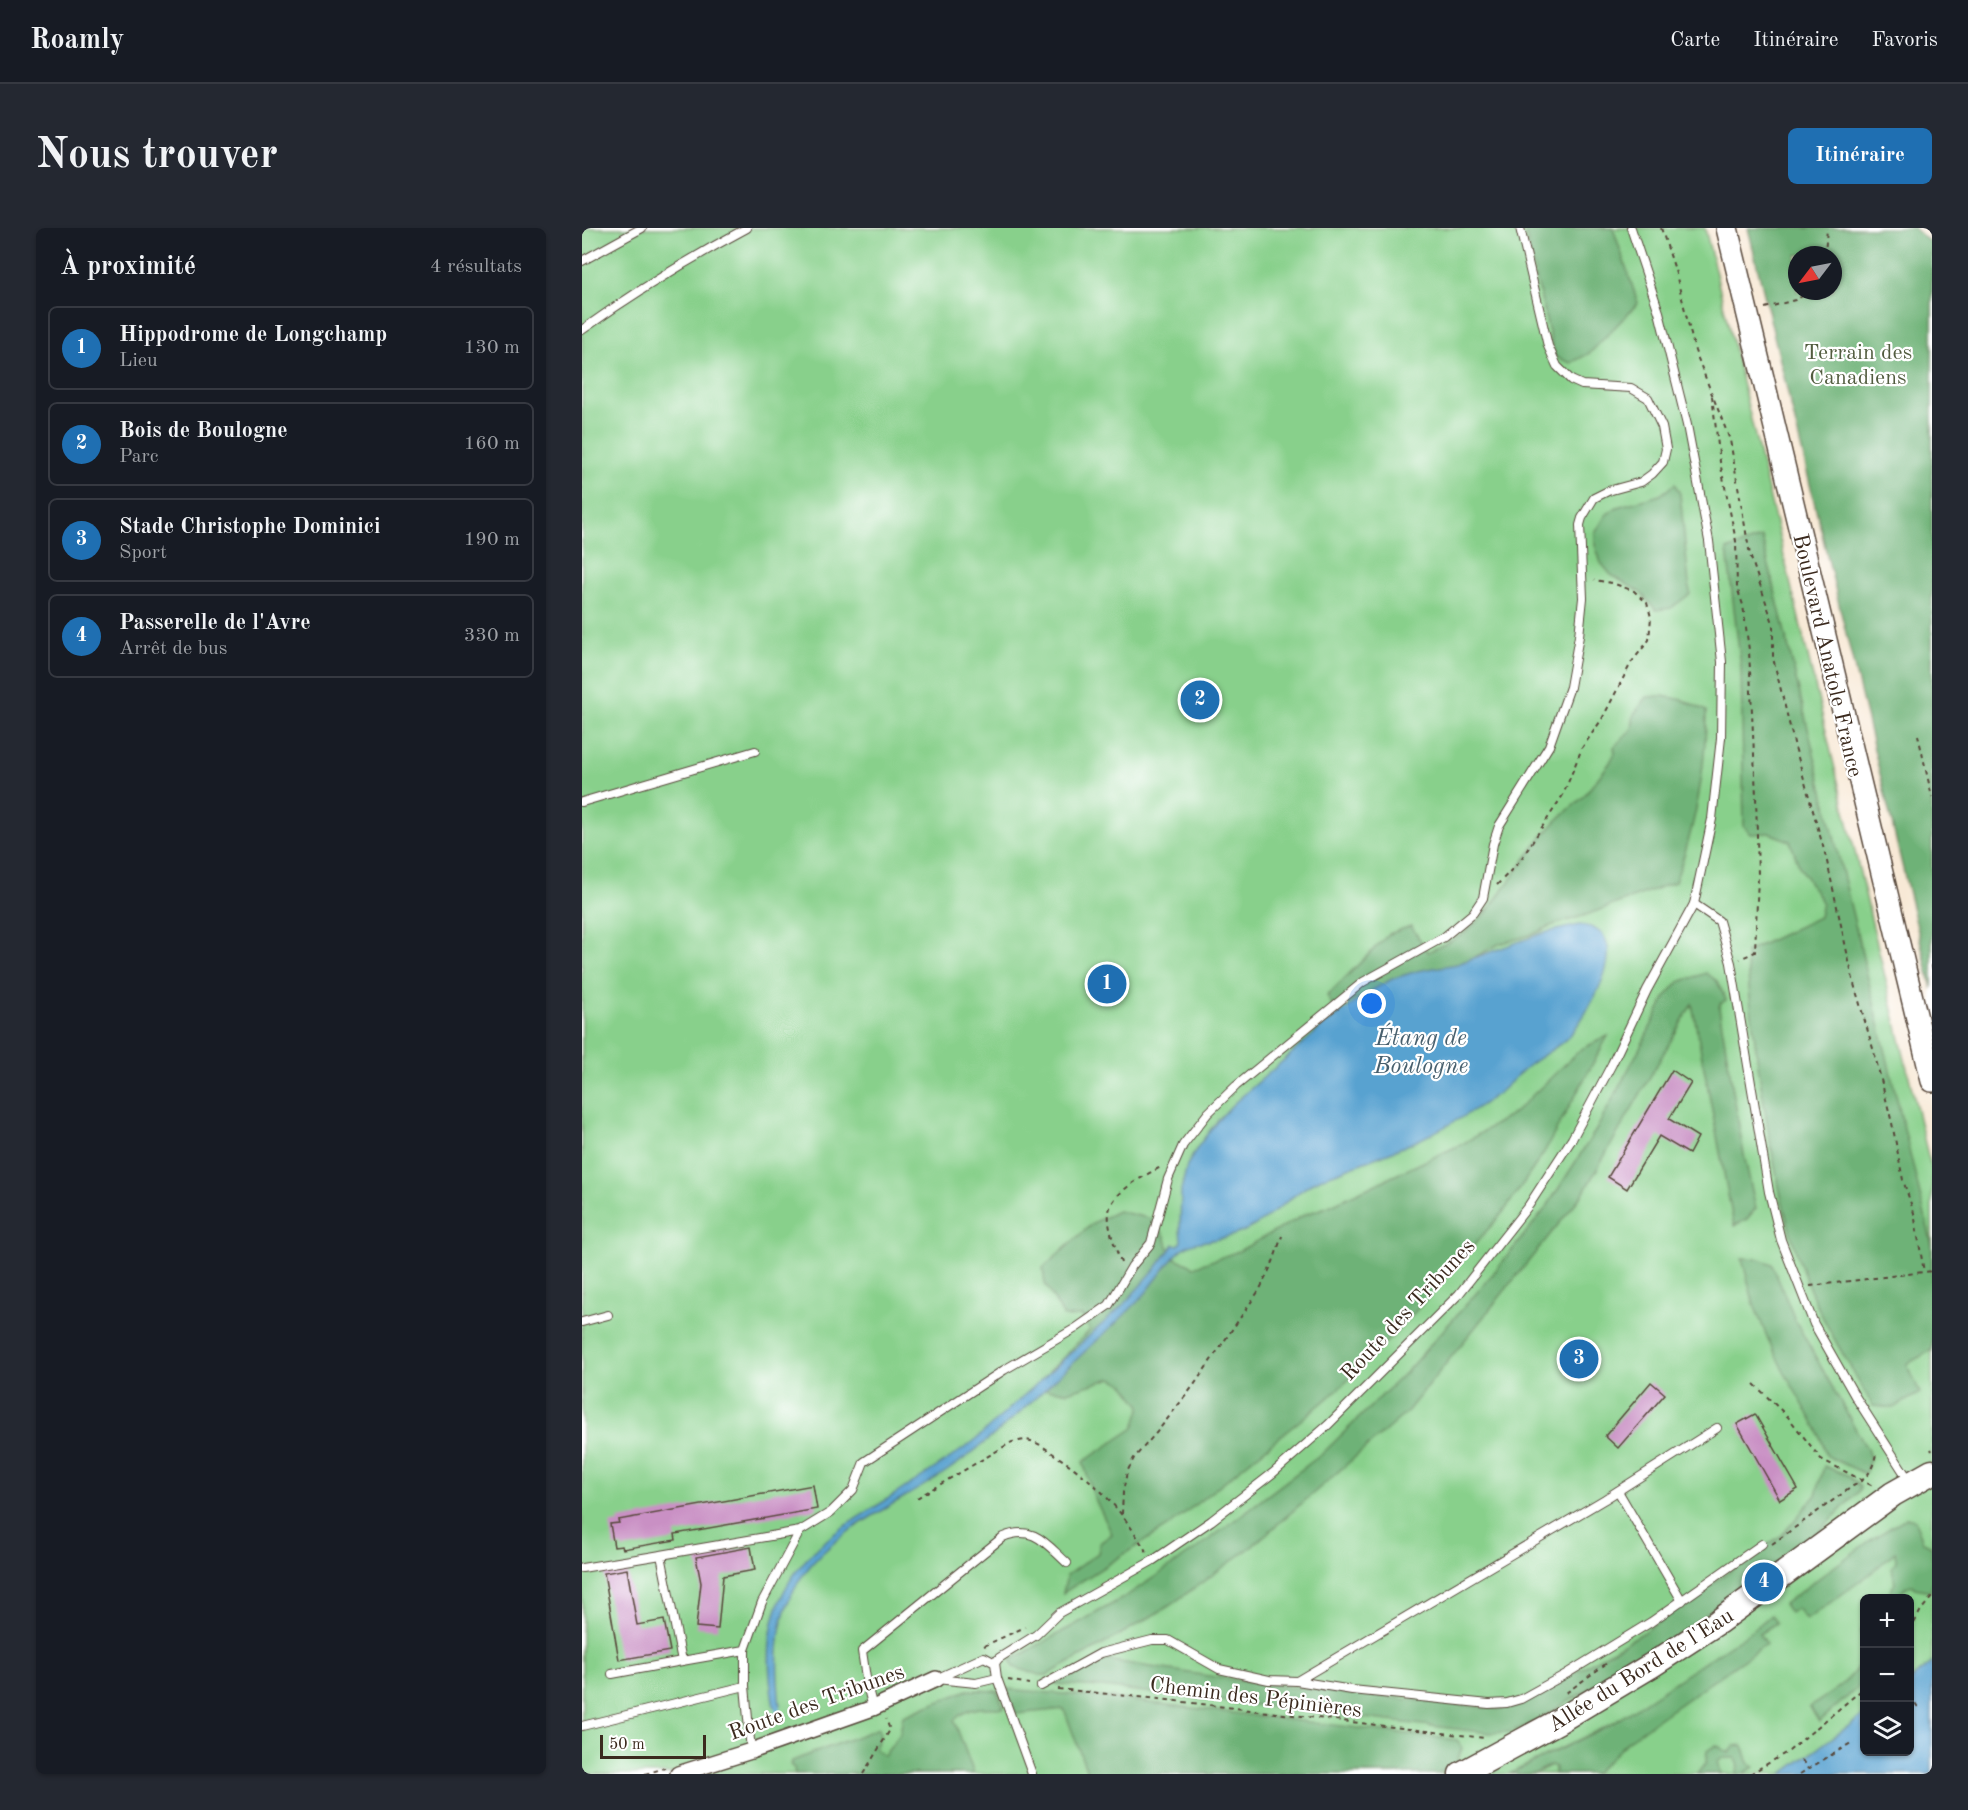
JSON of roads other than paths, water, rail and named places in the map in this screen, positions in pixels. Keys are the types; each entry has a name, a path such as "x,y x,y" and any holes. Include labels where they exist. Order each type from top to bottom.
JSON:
{"main road":[{"name":"Boulevard Anatole France","path":"1727,228 1932,1081"},
{"name":"Allée du Bord de l'Eau","path":"1461,1774 1576,1711 1718,1622 1920,1470"}],"street":[{"name":"Route des Tribunes","path":"678,1774 751,1751 877,1706 933,1675"}],"lane":[{"path":"582,261 642,228"},
{"path":"582,330 662,275 747,228"},
{"path":"582,1568 800,1531 831,1512 853,1490 864,1462 1004,1370 1076,1328 1109,1305 1151,1243 1168,1179 1183,1144 1208,1113 1236,1086 1363,982 1444,937 1473,913 1483,898 1493,844 1499,826 1549,746 1566,702 1579,636 1583,598 1580,525 1582,518 1594,498 1608,491 1641,483 1652,474 1662,462 1666,449 1662,427 1648,398 1631,388 1582,385 1571,380 1557,366 1548,346 1520,228"},
{"name":"Route des Tribunes","path":"933,1675 984,1657 995,1663 999,1658 1036,1635 1059,1613 1152,1561 1211,1521 1329,1425 1459,1294 1529,1205 1572,1139 1612,1064 1647,990 1694,904 1713,819 1721,738 1722,662 1709,541 1687,425 1659,312 1632,228"},
{"path":"582,802 755,751"},
{"path":"1694,904 1719,921 1731,963 1769,1192 1781,1240 1799,1288 1814,1324 1849,1386 1920,1470"},
{"path":"582,1322 608,1315"},
{"path":"1297,1681 1618,1491 1716,1428"},
{"path":"1618,1491 1682,1601"},
{"path":"751,1751 746,1650 762,1602 800,1531"},
{"path":"877,1706 867,1685 862,1651 1003,1537 1012,1533 1030,1534 1044,1542 1067,1563"},
{"path":"1041,1686 1101,1653 1152,1640 1168,1640 1219,1669 1269,1680 1297,1681 1352,1690 1489,1704 1507,1703 1521,1699 1566,1674 1652,1622 1762,1544"},
{"path":"661,1555 682,1661"},
{"path":"612,1674 746,1650"},
{"path":"995,1663 997,1678 1032,1774"},
{"name":"Route des Tribunes","path":"933,1675 976,1683 997,1678"},
{"path":"582,1726 746,1686"}],"water":[{"name":"Étang de Boulogne","path":"1579,925 1597,930 1606,941 1608,955 1605,972 1589,1008 1562,1043 1528,1066 1491,1099 1441,1129 1401,1148 1321,1179 1298,1192 1262,1221 1242,1232 1225,1238 1193,1243 1184,1248 1128,1312 998,1432 929,1483 851,1530 817,1558 794,1590 782,1621 778,1654 780,1705 774,1707 769,1658 771,1635 775,1614 783,1593 795,1574 810,1555 841,1529 974,1441 1123,1305 1174,1244 1179,1245 1181,1241 1181,1190 1187,1165 1199,1145 1233,1104 1323,1026 1371,991 1392,979 1417,971 1457,964 1543,933"},
{"path":"1932,1662 1932,1774 1782,1774 1860,1718 1860,1756 1914,1756 1914,1677"}],"waterway":[{"path":"776,1700 779,1718"}],"place":[{"name":"Bois de Boulogne","path":"1200,700"},
{"name":"Hippodrome de Longchamp","path":"1107,984"},
{"name":"Stade Christophe Dominici","path":"1579,1359"},
{"name":"Passerelle de l'Avre","path":"1764,1582"}],"park label":[{"name":"Terrain des Canadiens","path":"1858,364"}]}
